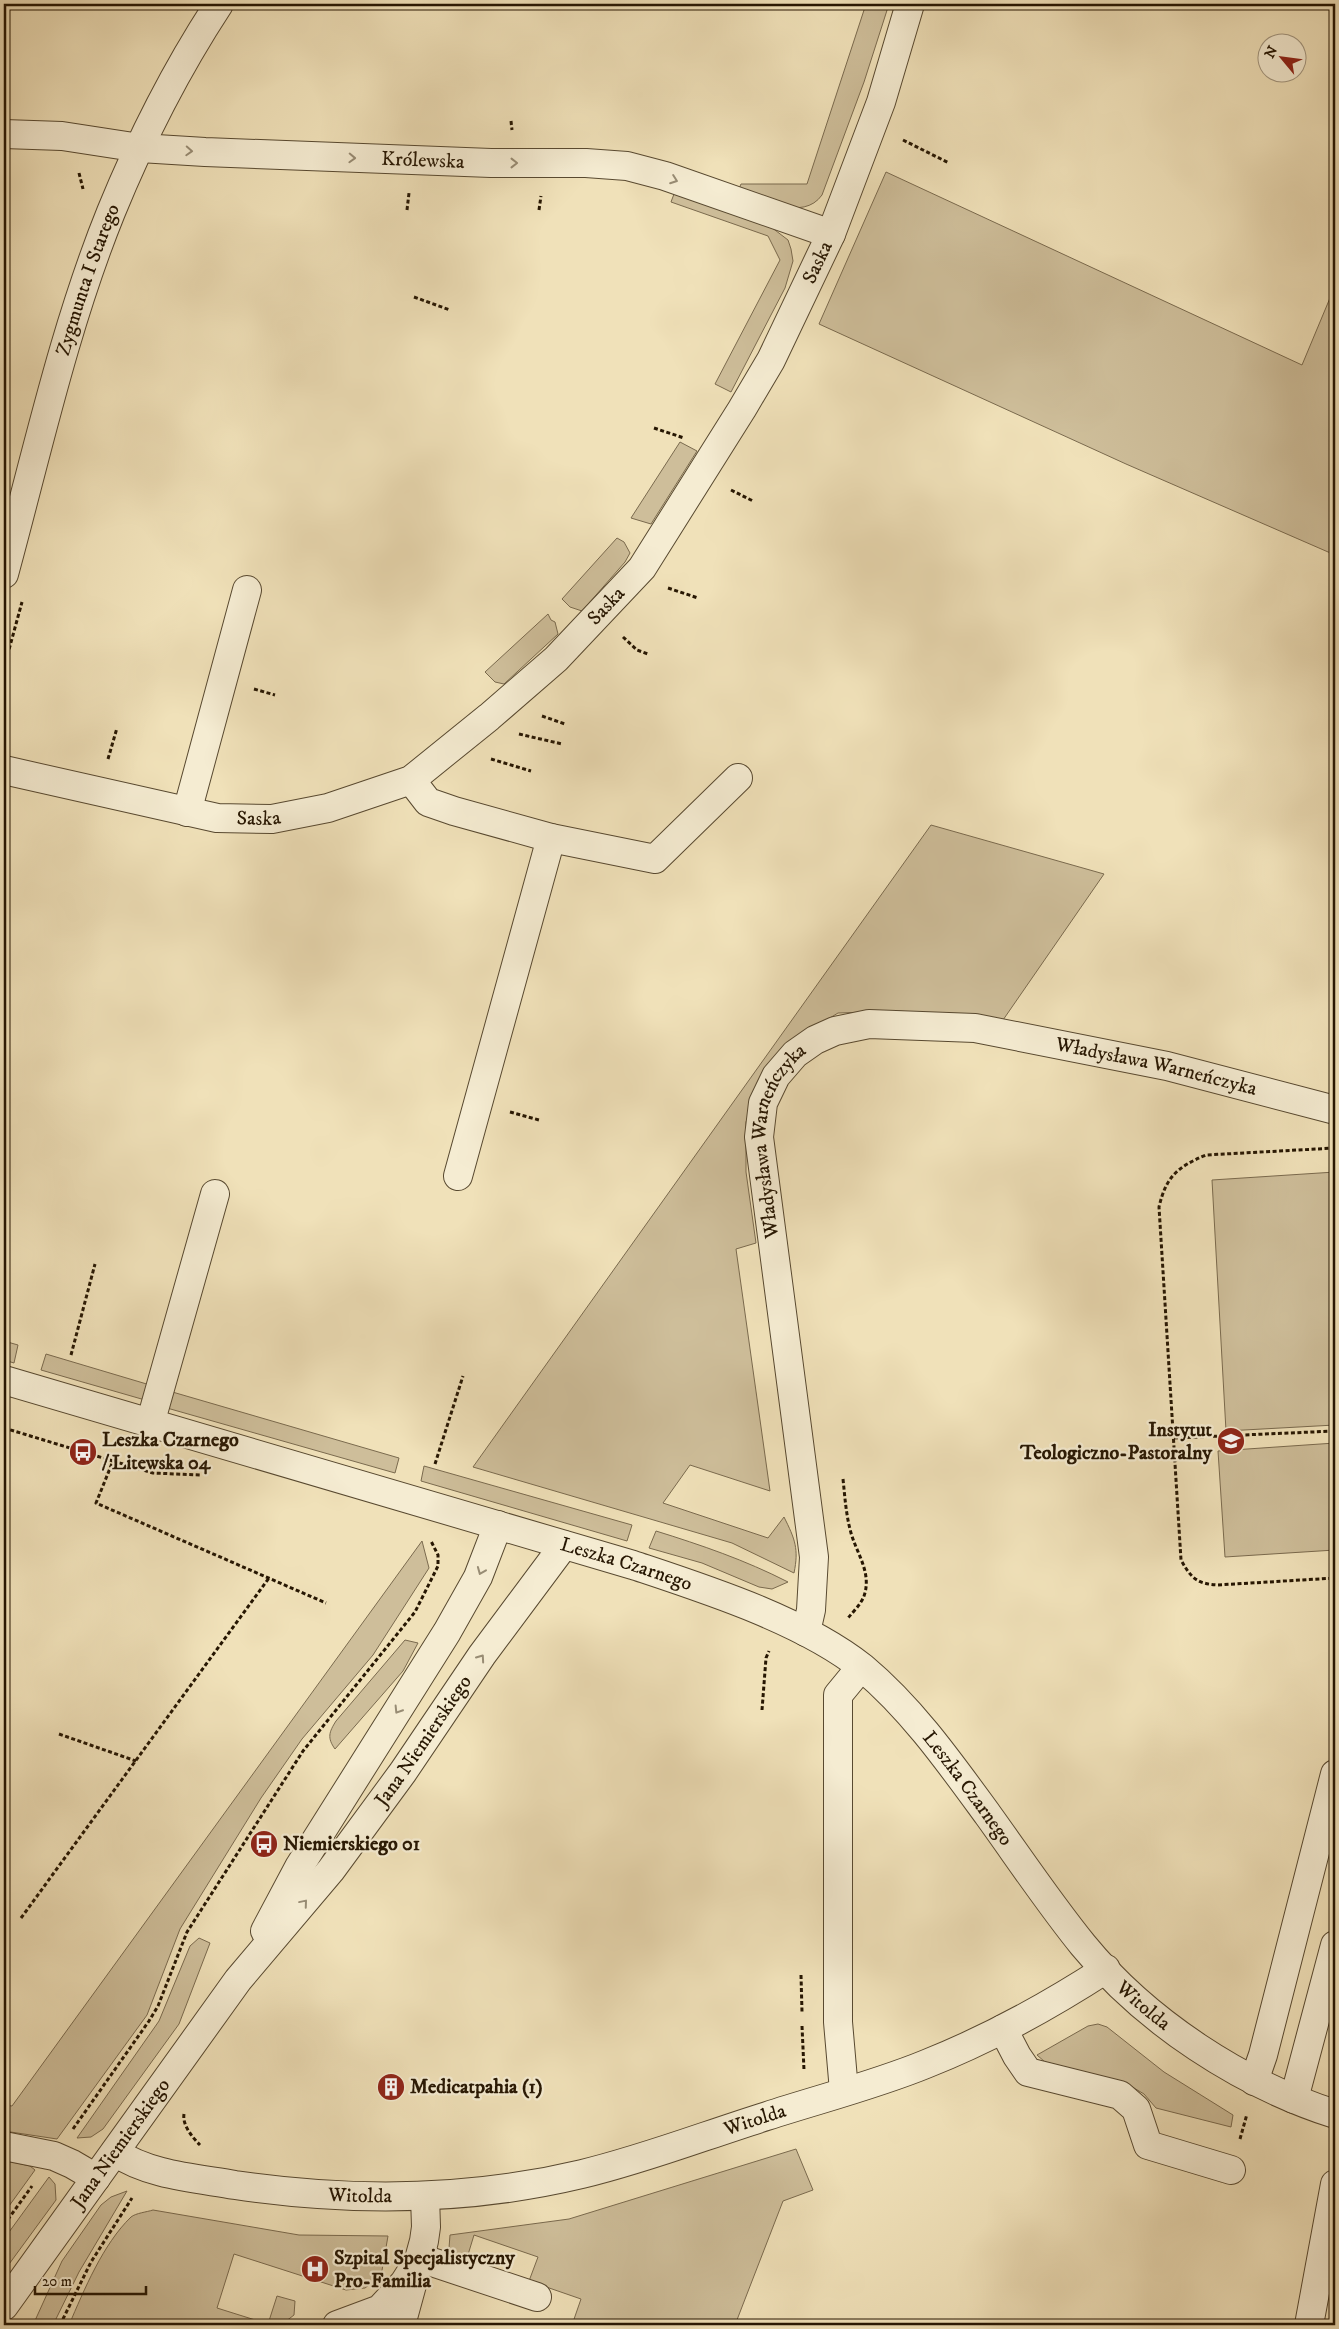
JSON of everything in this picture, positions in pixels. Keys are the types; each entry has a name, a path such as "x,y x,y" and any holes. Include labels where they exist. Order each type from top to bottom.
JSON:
{"street":[{"name":"Zygmunta I Starego","path":"4,574 68,340 112,211 140,148 181,66 219,4"},
{"name":"Saska","path":"4,770 216,818 272,820 328,808 411,780 548,666 642,568 722,444 771,360 831,234 881,102 910,4"},
{"name":"Królewska","path":"4,134 62,136 140,148 474,162 586,163 627,166 665,176 831,234"},
{"path":"187,812 247,590"},
{"path":"411,780 428,802 551,838 655,859 738,778"},
{"path":"458,1176 551,838"},
{"name":"Władysława Warneńczyka","path":"806,1632 811,1610 814,1557 759,1136 763,1103 776,1076 795,1054 815,1040 835,1031 869,1024 975,1028 1167,1066 1335,1110"},
{"path":"150,1424 215,1194"},
{"name":"Leszka Czarnego","path":"4,1380 564,1544 703,1588 806,1632 861,1667 893,1696 918,1723 1083,1945 1106,1970"},
{"name":"Jana Niemierskiego","path":"238,1980 299,1867 446,1632 478,1577 498,1525"},
{"name":"Jana Niemierskiego","path":"4,2306 238,1980 332,1870 403,1772 482,1655 564,1544"},
{"path":"844,2091 838,2022 838,1694 861,1667"},
{"path":"1254,2081 1266,2046 1335,1774"},
{"path":"1294,2099 1335,1945"},
{"name":"Witolda","path":"115,2152 131,2163 196,2179 306,2194 425,2196 486,2191 585,2173 925,2065 1003,2029 1106,1970 1150,2012 1181,2037 1254,2081 1294,2099 1335,2114"},
{"path":"1003,2029 1028,2072 1092,2096 1120,2095 1136,2109 1148,2145 1231,2170"},
{"path":"4,2146 54,2156 96,2178"},
{"path":"1309,2325 1335,2184"},
{"path":"401,2325 420,2258 426,2227 425,2196"},
{"path":"420,2258 537,2297"},
{"path":"337,2325 380,2308 404,2283 420,2258"}],"path":[{"path":"898,138 949,163"},
{"path":"414,297 450,310"},
{"path":"725,486 753,501"},
{"path":"662,586 698,598"},
{"path":"620,634 637,650 648,654"},
{"path":"540,715 565,724"},
{"path":"518,734 562,744"},
{"path":"488,758 531,771"},
{"path":"1335,1148 1206,1156 1189,1162 1178,1171 1164,1188 1159,1207 1181,1560 1190,1575 1203,1584 1218,1585 1335,1578"},
{"path":"71,1355 95,1264"},
{"path":"435,1464 463,1376"},
{"path":"4,1428 113,1461 96,1503 326,1603"},
{"path":"1174,1438 1335,1431"},
{"path":"843,1479 845,1510 851,1535 860,1554 866,1577 864,1596 848,1619"},
{"path":"68,2136 149,2021 158,2006 187,1932 303,1751 415,1612 438,1566 438,1554 434,1543 427,1537"},
{"path":"21,1918 269,1578"},
{"path":"762,1710 766,1658 771,1647"},
{"path":"60,1734 136,1761"},
{"path":"185,2106 183,2120 193,2138 208,2152 196,2179"},
{"path":"4,2226 37,2179"},
{"path":"60,2325 91,2262 133,2197"}],"shaded area":[{"path":"866,4 889,4 864,82 822,195 814,203 804,207 793,208 770,203 738,191 741,184 807,184"},
{"path":"886,172 1302,365 1335,286 1335,555 1126,464 819,324"},
{"path":"674,194 771,227 788,240 791,249 793,261 785,288 731,392 715,384 780,260 768,236 671,202"},
{"path":"680,442 697,451 651,524 631,518"},
{"path":"617,538 624,542 630,553 625,562 582,611 570,607 562,599"},
{"path":"548,614 551,620 555,622 558,634 504,684 495,682 485,672"},
{"path":"931,825 1104,874 1003,1020 898,1011 838,1013 810,1030 757,1090 746,1122 746,1172 756,1243 736,1249 770,1491 690,1465 663,1503 768,1538 784,1517 795,1544 794,1573 732,1543 473,1467"},
{"path":"1335,1172 1335,1425 1226,1431 1212,1180"},
{"path":"4,1341 18,1345 14,1363 4,1360"},
{"path":"46,1354 150,1385 145,1400 41,1370"},
{"path":"169,1391 399,1458 395,1473 167,1408"},
{"path":"1335,1443 1335,1550 1225,1557 1218,1451"},
{"path":"424,1466 632,1525 627,1541 421,1481"},
{"path":"656,1531 723,1554 788,1582 772,1589 759,1587 702,1563 649,1548"},
{"path":"422,1541 429,1568 373,1655 302,1739 261,1798 180,1929 147,2015 57,2139 4,2131 4,2105 12,2106"},
{"path":"405,1640 418,1643 403,1671 335,1749 330,1735 336,1721"},
{"path":"199,1938 210,1943 179,2024 103,2129 91,2137 77,2138 159,2021 190,1946"},
{"path":"1098,2024 1107,2027 1164,2072 1233,2115 1231,2127 1156,2108 1144,2094 1124,2082 1045,2062 1037,2055 1088,2026"},
{"path":"796,2149 813,2190 783,2201 735,2325 572,2325 581,2299 529,2281 538,2257 474,2235 467,2258 457,2255 449,2248 450,2235 569,2219"},
{"path":"4,2160 30,2166 35,2170 4,2213"},
{"path":"49,2177 55,2184 56,2200 4,2271 4,2239"},
{"path":"127,2191 79,2272 53,2325 33,2325 62,2261 101,2205 111,2197"},
{"path":"153,2210 299,2235 388,2236 381,2276 365,2288 346,2290 234,2254 217,2308 268,2324 277,2296 295,2301 294,2315 281,2325 69,2325 95,2268 112,2240 131,2217"}],"place":[{"name":"Instytut Teologiczno-Pastoralny","path":"1231,1441"},
{"name":"Leszka Czarnego / Litewska 04","path":"83,1452"},
{"name":"Niemierskiego 01","path":"264,1844"},
{"name":"Medicatpahia (1)","path":"391,2087"},
{"name":"Szpital Specjalistyczny Pro-Familia","path":"315,2269"}]}
